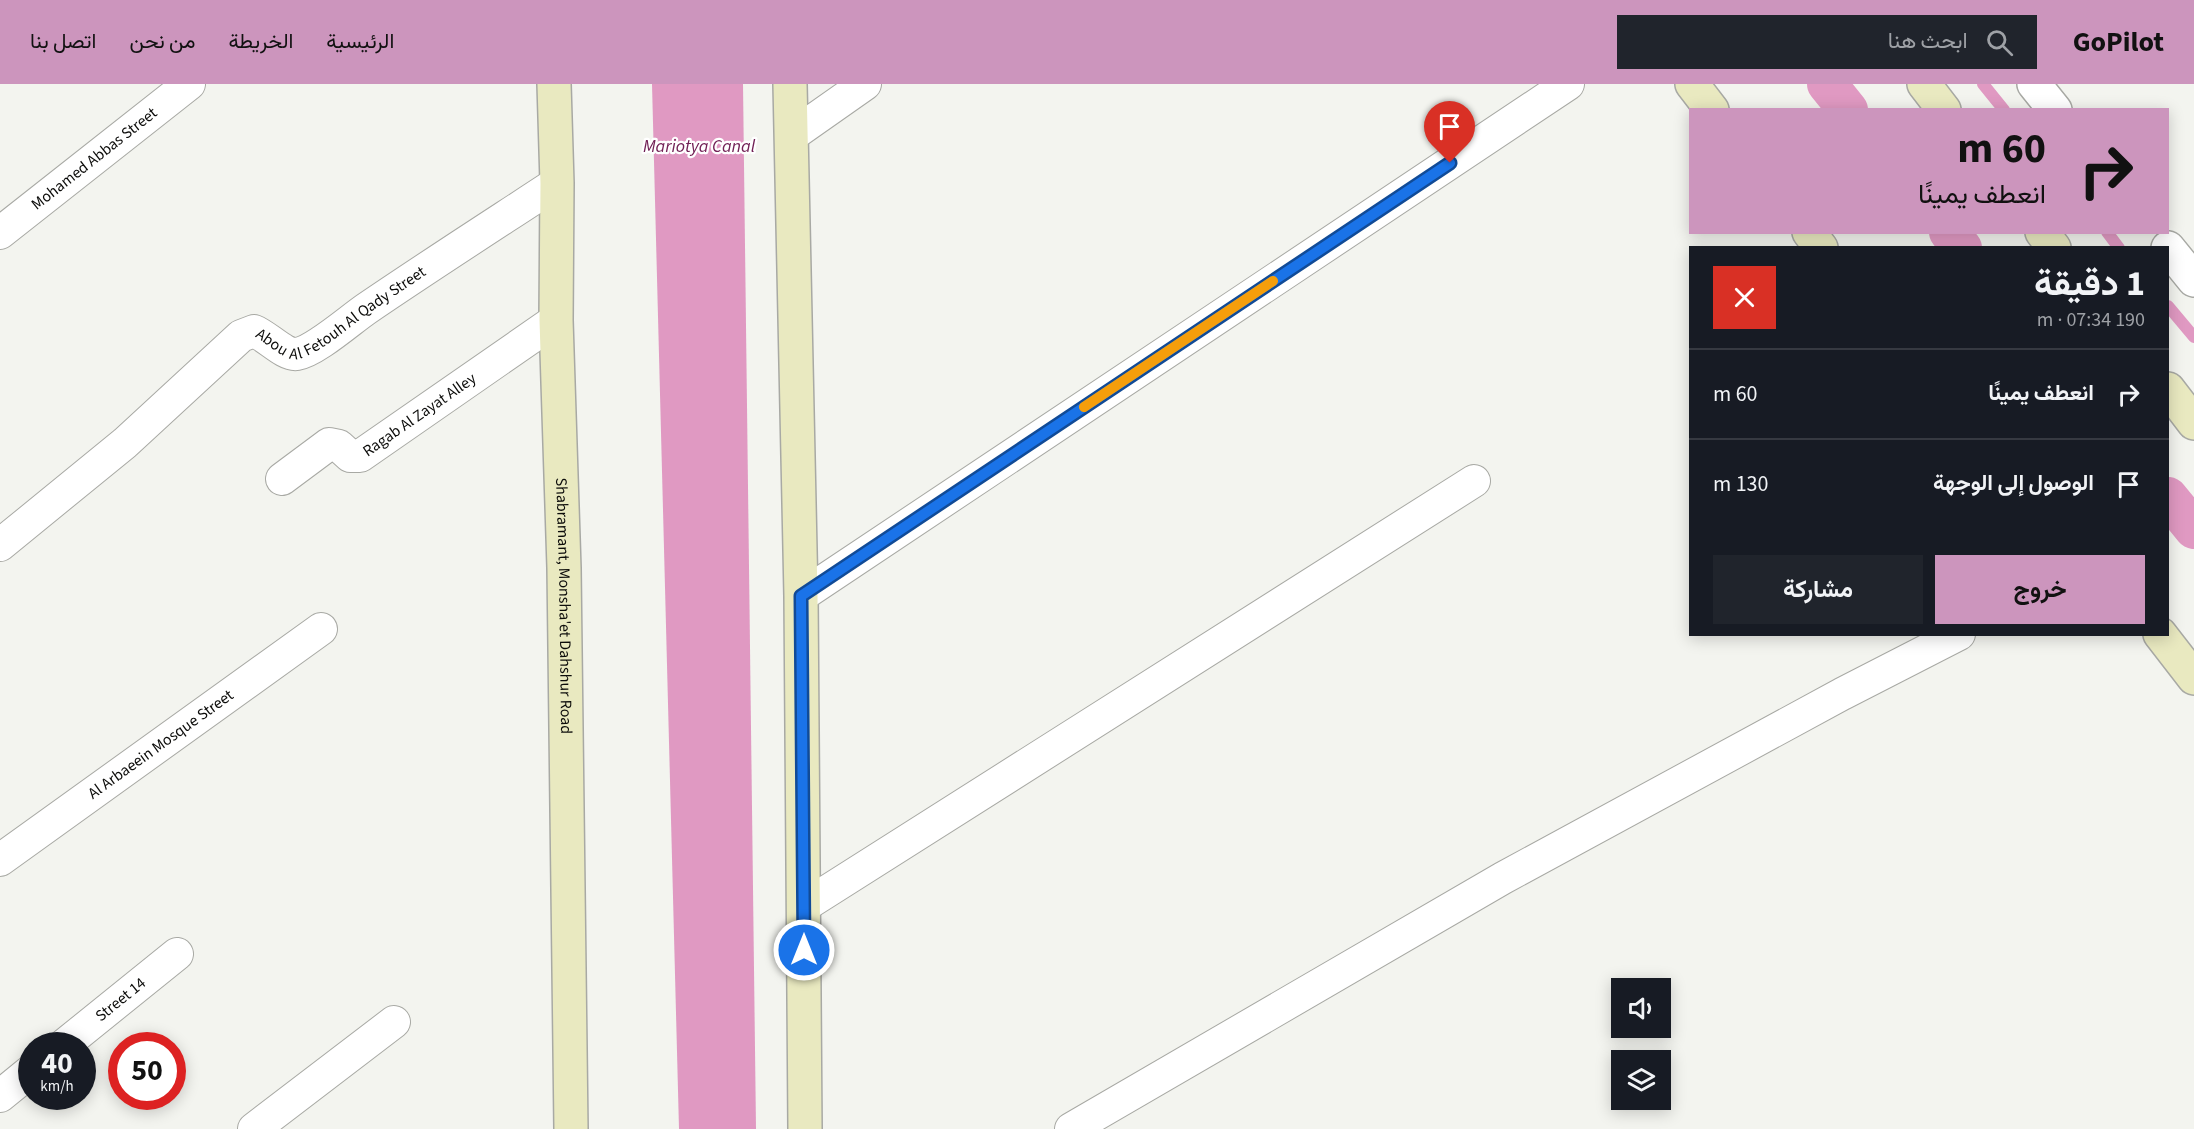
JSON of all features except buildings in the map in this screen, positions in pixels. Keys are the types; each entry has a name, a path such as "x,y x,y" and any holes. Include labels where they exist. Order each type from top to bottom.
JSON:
{"main road":[{"name":"Shabramant, Monsha'et Dahshur Road","path":"554,84 556,320 564,568 571,1129"},
{"path":"790,84 801,596 805,1129"},
{"path":"1692,84 1710,108"},
{"path":"1924,84 1942,108"},
{"path":"2169,390 2194,423"},
{"path":"2162,636 2194,678"}],"street":[{"name":"Mohamed Abbas Street","path":"0,233 189,84"},
{"path":"791,136 865,84"},
{"path":"801,596 1568,84"},
{"path":"2034,84 2053,108"},
{"name":"Abou Al Fetouh Al Qady Street","path":"0,545 125,443 241,336 254,331 264,335 284,351 296,354 309,350 364,310 556,183"},
{"path":"2169,250 2194,280"},
{"name":"Ragab Al Zayat Alley","path":"282,479 329,444 339,446 350,456 360,456 556,320"},
{"path":"804,906 1474,481"},
{"name":"Al Arbaeein Mosque Street","path":"0,860 321,629"},
{"path":"1083,1126 1503,878 1842,694 1955,636"},
{"name":"Street 14","path":"80,1032 177,954"},
{"path":"254,1129 394,1022"},
{"path":"0,1096 18,1081"}],"water":[{"name":"Mariotya Canal","path":"652,84 743,84 756,1129 679,1129"}],"waterway":[{"path":"1827,84 1846,108"},
{"path":"1983,84 2002,108"},
{"path":"1951,234 1960,246"},
{"path":"2108,234 2118,246"},
{"path":"2169,307 2194,337"},
{"path":"2169,498 2194,529"}],"slow traffic":[{"path":"1084,407 1273,281"}],"route":[{"path":"804,950 801,596 1450,163"}]}
